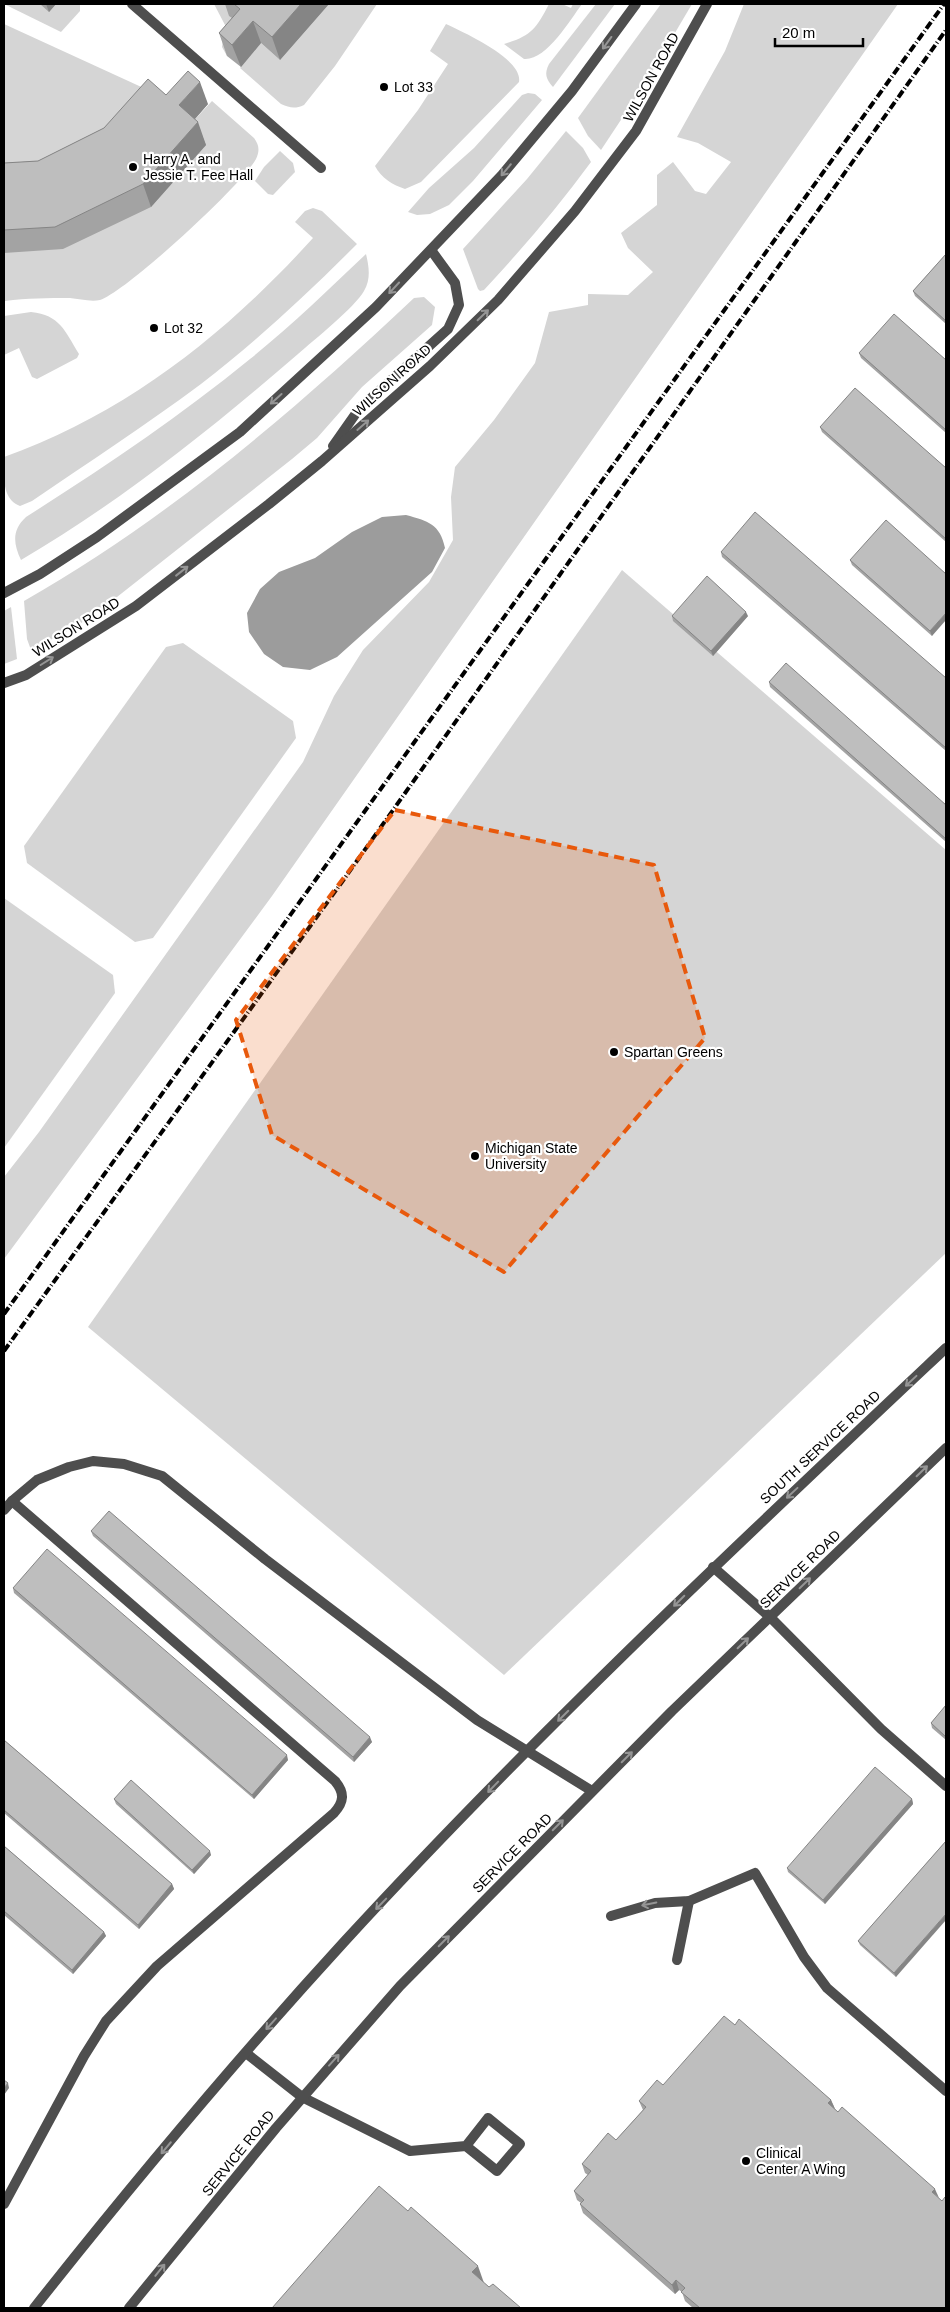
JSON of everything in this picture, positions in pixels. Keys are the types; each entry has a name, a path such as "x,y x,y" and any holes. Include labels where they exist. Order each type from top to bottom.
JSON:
{"street":[{"path":"132,4 321,168"},
{"path":"4,593 40,574 97,537 240,432 376,308 502,175 572,92 636,4"},
{"name":"WILSON ROAD","path":"4,683 26,674 136,606 322,460 430,366 498,300 575,211 636,131 707,4"},
{"path":"322,460 359,409 448,329 458,305 455,284 431,250"},
{"name":"SOUTH SERVICE ROAD","path":"713,1567 946,1348"},
{"name":"SERVICE ROAD","path":"129,2308 302,2097 400,1986 592,1791 946,1448"},
{"path":"4,1510 37,1480 69,1467 93,1461 124,1464 162,1476 265,1559 477,1720 592,1791"},
{"path":"4,2204 18,2182 69,2082 106,2021 157,1966 334,1813 341,1805 343,1796 341,1788 328,1775 12,1501"},
{"path":"34,2308 246,2053 345,1941 527,1752 713,1567 770,1617 880,1729 946,1786"},
{"path":"611,1916 655,1902 689,1901 755,1873 804,1957 827,1988 946,2091"},
{"path":"677,1960 689,1901"},
{"path":"246,2053 302,2097 410,2151 466,2146 497,2172 520,2144 488,2118 466,2146"}],"highlighted area":[{"path":"395,810 654,865 705,1038 504,1272 272,1135 236,1020"}],"shaded area":[{"path":"4,4 80,4 80,11 61,32"},
{"path":"214,4 240,4 248,32 227,56 222,47 225,25"},
{"path":"329,4 377,4 335,66 304,105 292,108 281,104 240,68 261,43 280,60"},
{"path":"549,4 562,4 571,8 573,4 582,4 549,47 541,54 524,59 504,44 521,38 532,30"},
{"path":"596,4 615,4 553,87 546,76 549,64"},
{"path":"661,4 692,4 646,82 601,150 588,136 578,118"},
{"path":"744,4 898,4 272,896 4,1259 4,1177 39,1132 303,762 334,696 363,650 429,582 453,540 451,497 455,467 494,420 535,363 549,312 588,305 588,294 628,295 653,272 628,248 621,233 657,205 657,175 673,162 695,191 706,194 731,162 698,143 677,137 725,51"},
{"path":"4,24 161,96 4,186"},
{"path":"446,24 479,40 503,56 518,73 519,82 421,182 405,189 388,180 375,166 418,110 448,64 430,51"},
{"path":"528,93 535,94 542,100 473,181 449,205 430,214 417,215 408,212 429,188 474,148 522,95"},
{"path":"212,101 254,138 258,145 258,150 256,159 247,172 208,212 134,278 100,300 54,298 5,301 4,253 187,128"},
{"path":"566,131 583,148 591,162 526,243 484,290 480,291 463,249 527,179"},
{"path":"280,151 293,163 295,172 273,195 268,194 255,181 264,167"},
{"path":"313,208 322,211 357,244 319,281 242,351 201,384 138,429 32,501 20,506 9,498 4,478 4,457 49,439 92,418 133,394 209,338 245,307 313,238 295,222 305,211"},
{"path":"366,254 369,273 364,291 352,306 334,323 232,410 164,463 94,514 21,560 16,548 15,537 18,527 26,517 84,480 196,401 280,334"},
{"path":"424,297 435,307 432,325 362,387 317,438 117,597 77,626 31,650 27,639 24,601 129,535 179,499 276,422 414,298"},
{"path":"31,312 49,317 61,326 79,354 77,358 37,379 32,377 19,348 4,355 4,316"},
{"path":"406,515 421,519 432,525 443,540 445,548 432,572 337,657 310,670 283,667 264,654 249,632 247,613 260,589 279,572 315,558 352,532 382,517"},
{"name":"Spartan Greens","path":"622,570 946,850 946,1253 504,1675 88,1327"},
{"path":"11,607 17,659 4,664 4,611"},
{"path":"183,643 293,721 296,738 153,938 135,942 27,863 24,846 166,647"},
{"path":"4,898 113,975 115,993 4,1148"}],"building":[{"path":"234,4 301,4 272,37 253,21 232,45 219,33 240,9"},
{"name":"Harry A. and Jessie T. Fee Hall","path":"188,71 200,82 179,105 198,122 143,184 55,227 4,230 4,163 38,161 104,128 148,79 166,95"},
{"path":"946,254 946,321 913,291"},
{"path":"894,314 946,360 946,430 859,353"},
{"path":"855,388 946,468 946,539 820,427"},
{"path":"755,512 946,678 946,748 721,552"},
{"path":"886,520 946,574 946,613 930,631 850,560"},
{"path":"707,576 746,612 711,651 672,616"},
{"path":"786,663 946,805 946,839 769,682"},
{"path":"109,1511 370,1737 353,1757 91,1531"},
{"path":"47,1549 287,1755 252,1795 13,1588"},
{"path":"946,1705 946,1737 931,1723"},
{"path":"4,1740 172,1884 138,1925 4,1810"},
{"path":"875,1767 912,1799 823,1900 787,1868"},
{"path":"131,1780 210,1851 192,1870 114,1799"},
{"path":"946,1841 946,1914 894,1973 858,1941"},
{"path":"4,1846 104,1932 72,1970 4,1911"},
{"name":"Clinical Center A Wing","path":"724,2016 735,2025 739,2019 831,2100 828,2103 838,2112 842,2107 935,2189 932,2192 942,2201 945,2197 946,2308 700,2308 681,2292 685,2288 676,2280 672,2285 580,2204 584,2200 574,2191 591,2171 582,2164 608,2133 616,2140 646,2107 639,2101 657,2080 663,2085"},
{"path":"4,2080 8,2083 4,2088"},
{"path":"379,2186 408,2211 411,2207 478,2266 472,2272 489,2287 493,2284 521,2308 272,2308"}],"railway":[{"path":"4,1314 944,4"},
{"path":"4,1351 342,882 946,30"}],"place":[{"name":"Lot 33","path":"384,87"},
{"name":"Harry A. and Jessie T. Fee Hall","path":"133,167"},
{"name":"Lot 32","path":"154,328"},
{"name":"Spartan Greens","path":"614,1052"},
{"name":"Michigan State University","path":"475,1156"},
{"name":"Clinical Center A Wing","path":"746,2161"}]}
